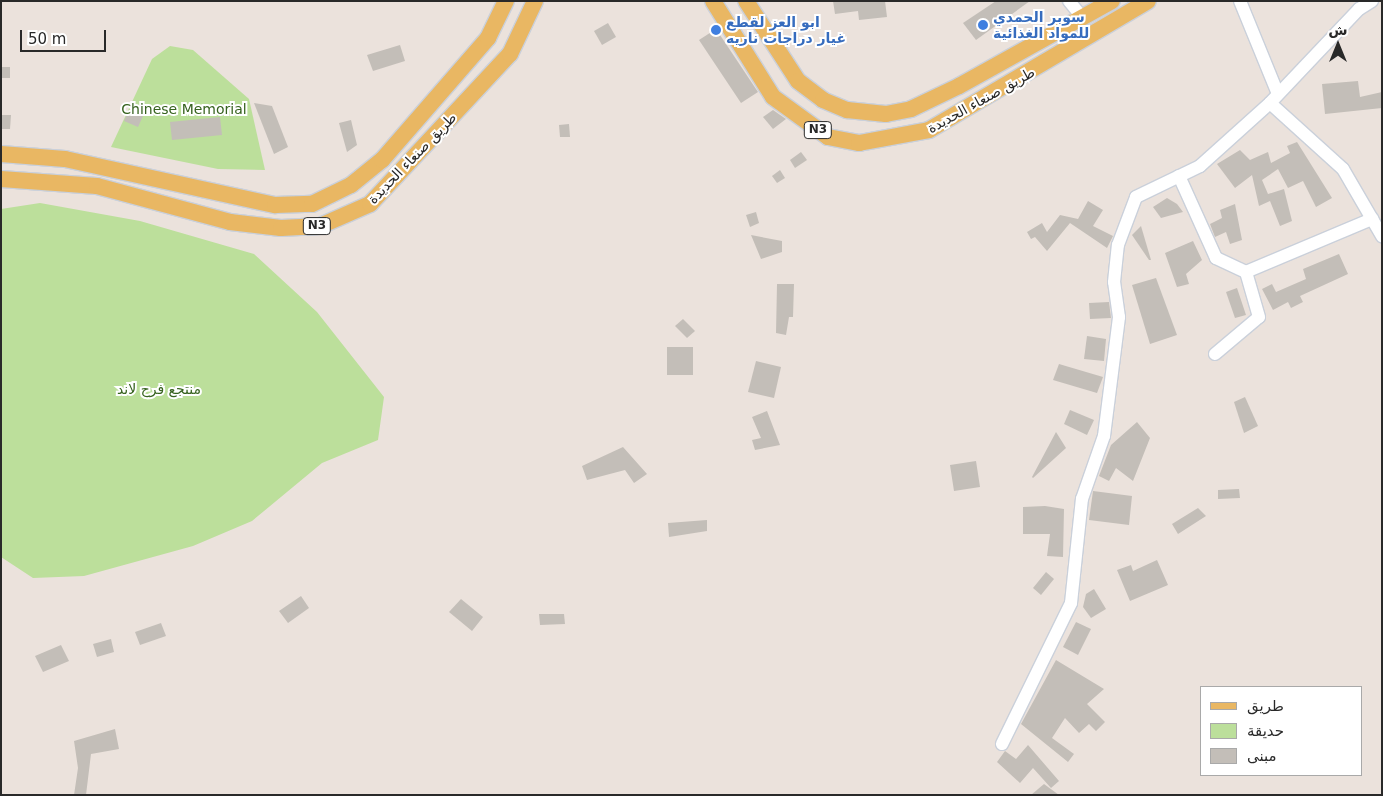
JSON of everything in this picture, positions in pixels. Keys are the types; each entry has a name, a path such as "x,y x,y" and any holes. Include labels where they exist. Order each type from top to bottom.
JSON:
{"main road":[{"name":"طريق صنعاء الحديدة","path":"1,154 65,159 276,205 312,204 351,185 382,160 488,38 506,1"},
{"name":"طريق صنعاء الحديدة","path":"1,180 97,186 230,222 281,228 320,226 370,204 510,54 535,1"},
{"name":"طريق صنعاء الحديدة","path":"712,1 773,97 828,137 859,143 895,140 929,130 976,105 1148,1"},
{"name":"طريق صنعاء الحديدة","path":"746,1 798,81 823,100 847,110 886,114 911,109 959,86 1112,1"},
{"path":"959,86 976,105"}],"street":[{"path":"1068,1 1082,17"},
{"path":"1240,1 1274,98 1343,169 1382,236"},
{"path":"1002,744 1071,603 1082,498 1104,436 1119,317 1114,282 1118,245 1136,197 1200,166 1274,98 1359,9 1372,1"},
{"path":"1179,176 1216,258 1246,272 1372,219"},
{"path":"1215,354 1259,317 1246,272"}],"green space":[{"name":"Chinese Memorial","path":"170,46 193,50 249,99 265,170 218,169 111,147 152,59"},
{"name":"منتجع فرح لاند","path":"40,203 140,221 254,254 317,312 384,397 378,440 322,463 252,521 193,546 84,576 33,578 1,557 1,209"}],"building":[{"path":"833,1 885,1 887,17 859,20 858,11 835,14"},
{"path":"996,1 1030,1 976,40 963,23"},
{"path":"608,23 616,37 602,45 594,31"},
{"path":"716,29 758,92 741,103 699,40"},
{"path":"400,45 405,61 373,71 367,55"},
{"path":"1,67 10,67 10,78 1,78"},
{"path":"1358,81 1360,97 1382,92 1382,108 1325,114 1322,84"},
{"path":"254,103 272,106 288,147 274,154"},
{"path":"129,110 143,116 138,127 124,121"},
{"path":"773,110 786,119 773,129 763,117"},
{"path":"1,115 11,115 10,129 1,129"},
{"path":"220,117 222,135 172,140 170,122"},
{"path":"351,120 357,145 347,152 339,123"},
{"path":"569,124 570,137 560,137 559,125"},
{"path":"1297,142 1332,198 1316,207 1303,181 1288,188 1278,169 1262,180 1268,194 1284,189 1292,221 1280,226 1270,201 1259,206 1252,175 1235,188 1217,164 1240,150 1250,160 1268,152 1271,163 1290,153 1287,146"},
{"path":"801,152 807,160 795,168 790,160"},
{"path":"780,170 785,178 777,183 772,176"},
{"path":"1167,198 1177,204 1183,212 1161,218 1153,207"},
{"path":"1088,201 1103,210 1093,226 1113,236 1107,248 1070,223 1047,251 1035,237 1031,239 1027,232 1042,223 1047,232 1060,215 1078,219"},
{"path":"1235,204 1242,240 1230,244 1226,232 1215,237 1210,224 1222,218 1220,210"},
{"path":"756,212 759,223 750,227 746,215"},
{"path":"1141,226 1151,260 1149,260 1132,235"},
{"path":"751,235 782,241 782,252 761,259"},
{"path":"1193,241 1202,260 1186,274 1189,284 1177,287 1165,253"},
{"path":"1339,254 1348,274 1300,296 1303,302 1291,308 1288,302 1273,310 1262,289 1272,284 1276,292 1306,279 1303,269"},
{"path":"1156,278 1177,335 1150,344 1132,285"},
{"path":"777,284 794,284 793,317 789,317 786,335 776,333"},
{"path":"1237,288 1246,315 1235,318 1226,292"},
{"path":"1109,302 1111,318 1090,319 1089,303"},
{"path":"683,319 695,331 687,338 675,326"},
{"path":"1087,336 1106,339 1104,361 1084,359"},
{"path":"667,347 693,347 693,375 667,375"},
{"path":"756,361 781,367 774,398 748,392"},
{"path":"1059,364 1103,377 1097,393 1053,380"},
{"path":"1245,397 1258,426 1244,433 1234,402"},
{"path":"1070,410 1094,420 1087,435 1064,424"},
{"path":"767,411 780,445 755,450 752,440 761,438 752,417"},
{"path":"1137,422 1150,438 1133,481 1116,468 1109,481 1099,476 1111,445"},
{"path":"1056,432 1066,448 1033,478 1032,477"},
{"path":"623,447 647,474 634,483 625,470 587,480 582,466"},
{"path":"976,461 980,487 954,491 950,465"},
{"path":"1239,489 1240,498 1218,499 1218,490"},
{"path":"1093,491 1132,496 1129,525 1089,520"},
{"path":"1045,506 1064,509 1063,557 1047,556 1050,534 1023,534 1023,507"},
{"path":"1198,508 1206,516 1178,534 1172,524"},
{"path":"707,520 707,531 669,537 668,523"},
{"path":"1157,560 1168,585 1130,601 1117,570 1131,565 1133,571"},
{"path":"1046,572 1054,579 1041,595 1033,588"},
{"path":"1094,589 1106,609 1091,618 1083,607 1086,594"},
{"path":"301,596 309,608 288,623 279,611"},
{"path":"461,599 483,617 472,631 449,612"},
{"path":"539,614 564,614 565,624 540,625"},
{"path":"1076,622 1091,629 1078,655 1063,647"},
{"path":"161,623 166,636 140,645 135,632"},
{"path":"111,639 114,652 97,657 93,644"},
{"path":"61,645 69,661 43,672 35,656"},
{"path":"1056,660 1104,689 1087,704 1105,722 1096,731 1089,724 1079,733 1065,718 1052,738 1074,754 1068,762 1021,724"},
{"path":"115,729 119,749 91,754 86,795 74,795 78,768 74,741"},
{"path":"1028,745 1059,781 1051,788 1033,768 1020,783 997,762 1005,751 1016,759"},
{"path":"1044,784 1059,795 1031,795"}],"place":[{"name":"سوبر الحمدي للمواد الغذائية","path":"983,25"},
{"name":"ابو العز لقطع غيار دراجات ناريه","path":"716,30"}]}
